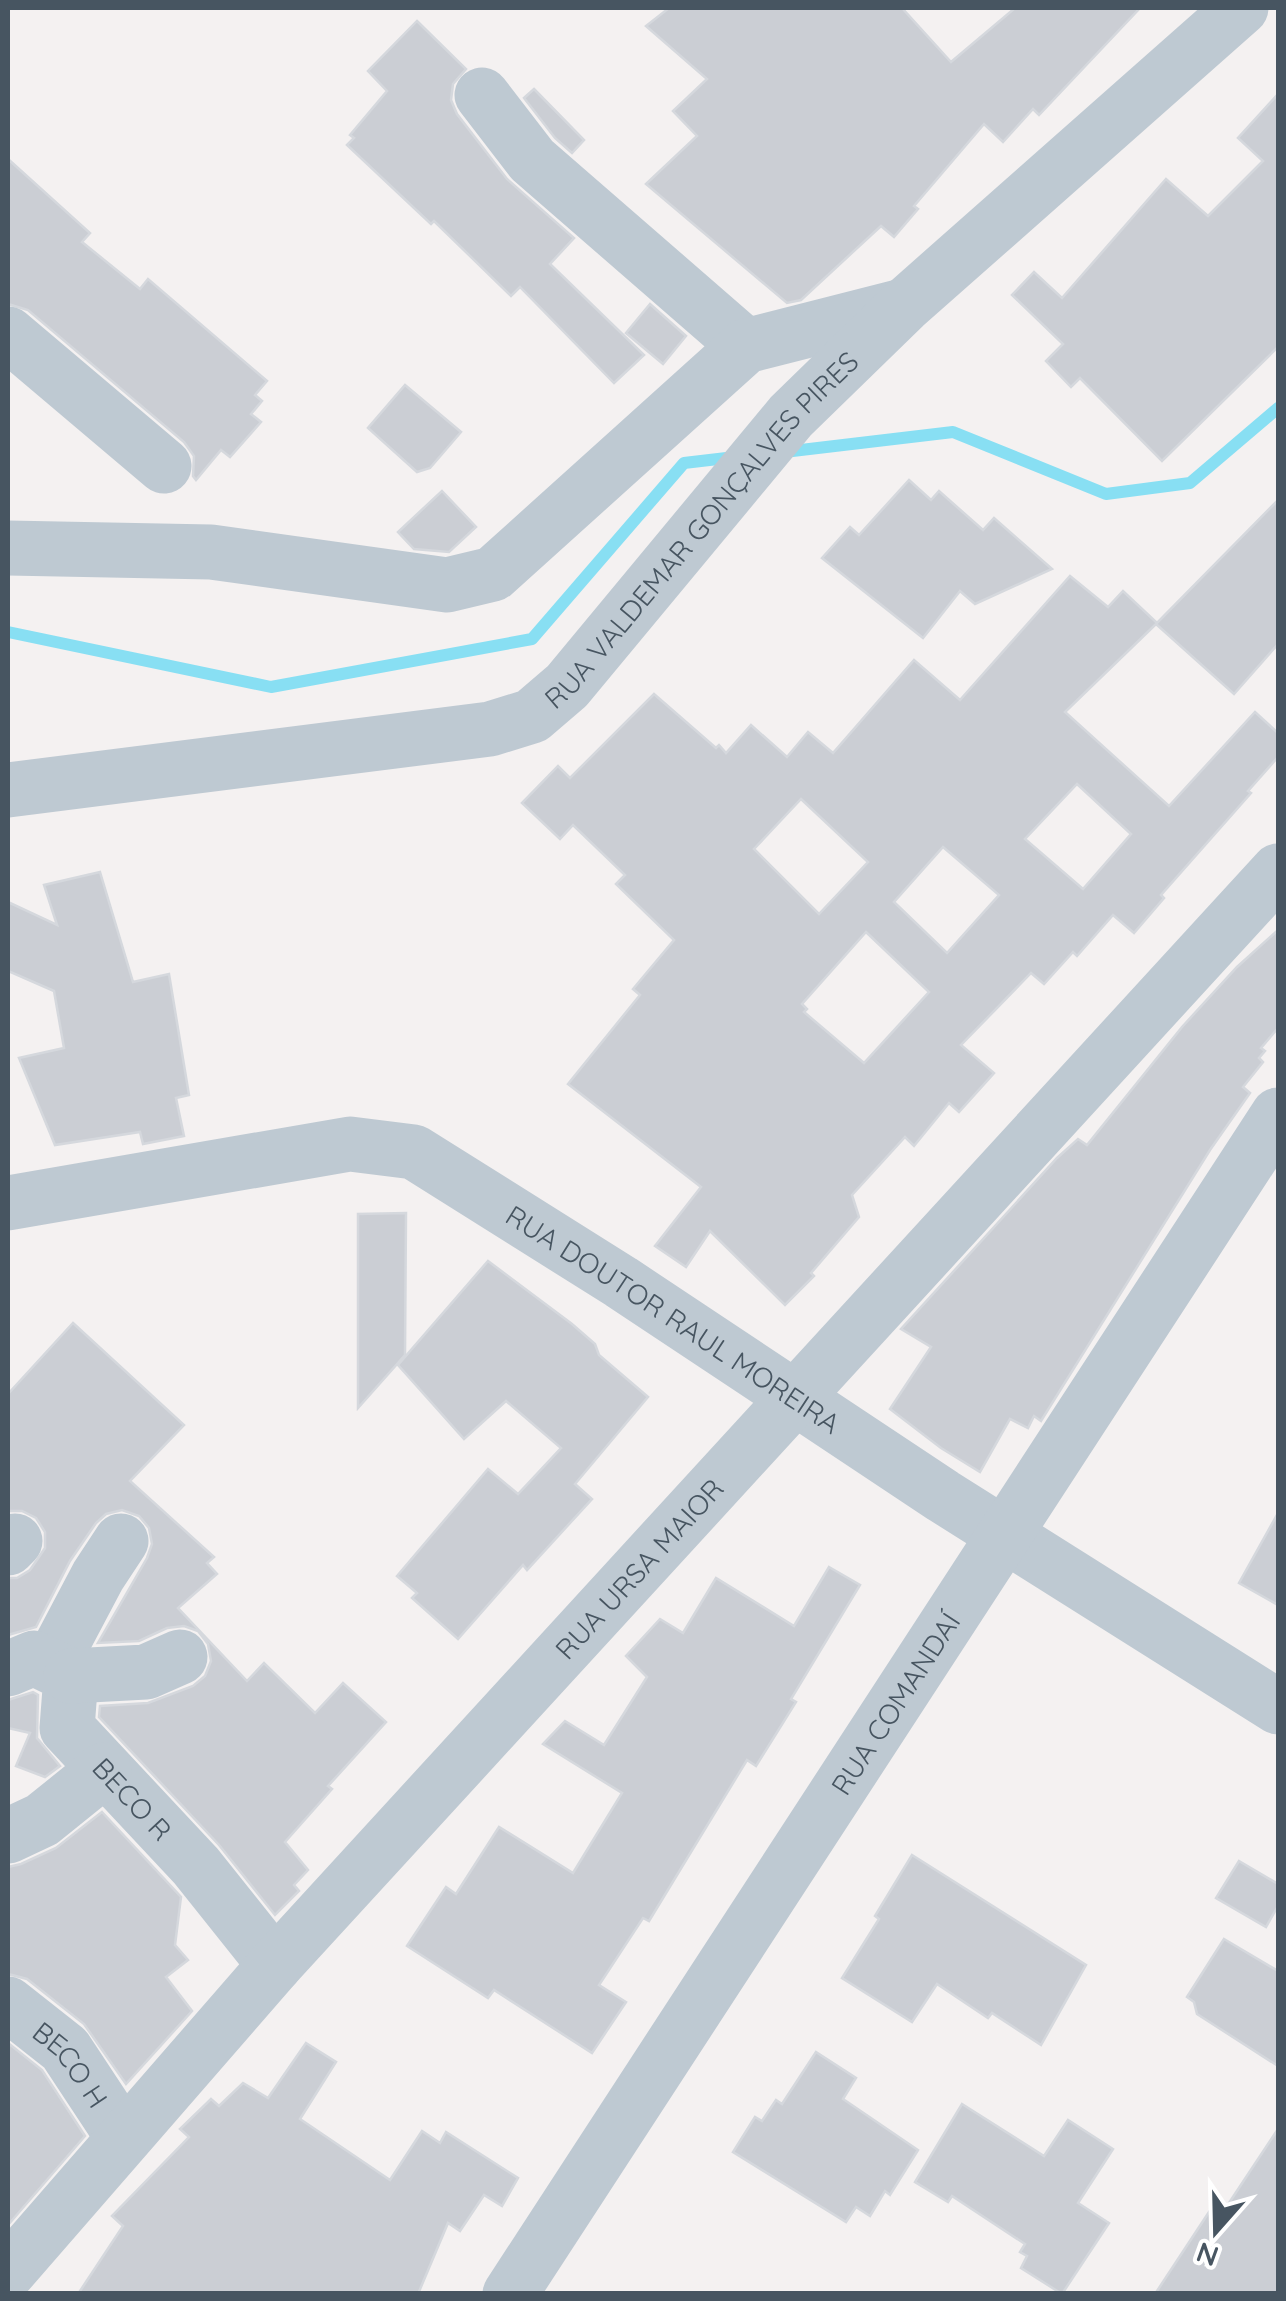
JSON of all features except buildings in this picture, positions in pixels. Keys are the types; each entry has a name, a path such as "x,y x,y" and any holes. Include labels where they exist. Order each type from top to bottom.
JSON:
{"street":[{"name":"RUA VALDEMAR GONÇALVES PIRES","path":"8,790 490,729 532,716 567,686 792,416 904,306 1242,8"},
{"path":"482,96 532,160 746,346"},
{"name":"RUA VALDEMAR GONÇALVES PIRES","path":"8,548 211,552 447,585 493,574 746,346 904,306"},
{"path":"8,334 164,466"},
{"name":"RUA URSA MAIOR","path":"8,2272 275,1965 1278,871"},
{"name":"RUA COMANDAÍ","path":"510,2294 1278,1115"},
{"name":"RUA DOUTOR RAUL MOREIRA","path":"8,1203 350,1144 414,1152 621,1282 1004,1536 1278,1707"},
{"path":"34,1659 121,1540"},
{"path":"34,1659 146,1672 180,1657"},
{"name":"BECO R","path":"34,1659 67,1728 196,1866 275,1965"},
{"path":"8,1836 42,1820 104,1770"},
{"name":"BECO H","path":"8,2004 65,2049 123,2136"}],"waterway":[{"path":"784,452 953,432 1106,494 1190,483 1278,408"},
{"path":"8,632 271,687 532,639 684,463 735,457"}]}
